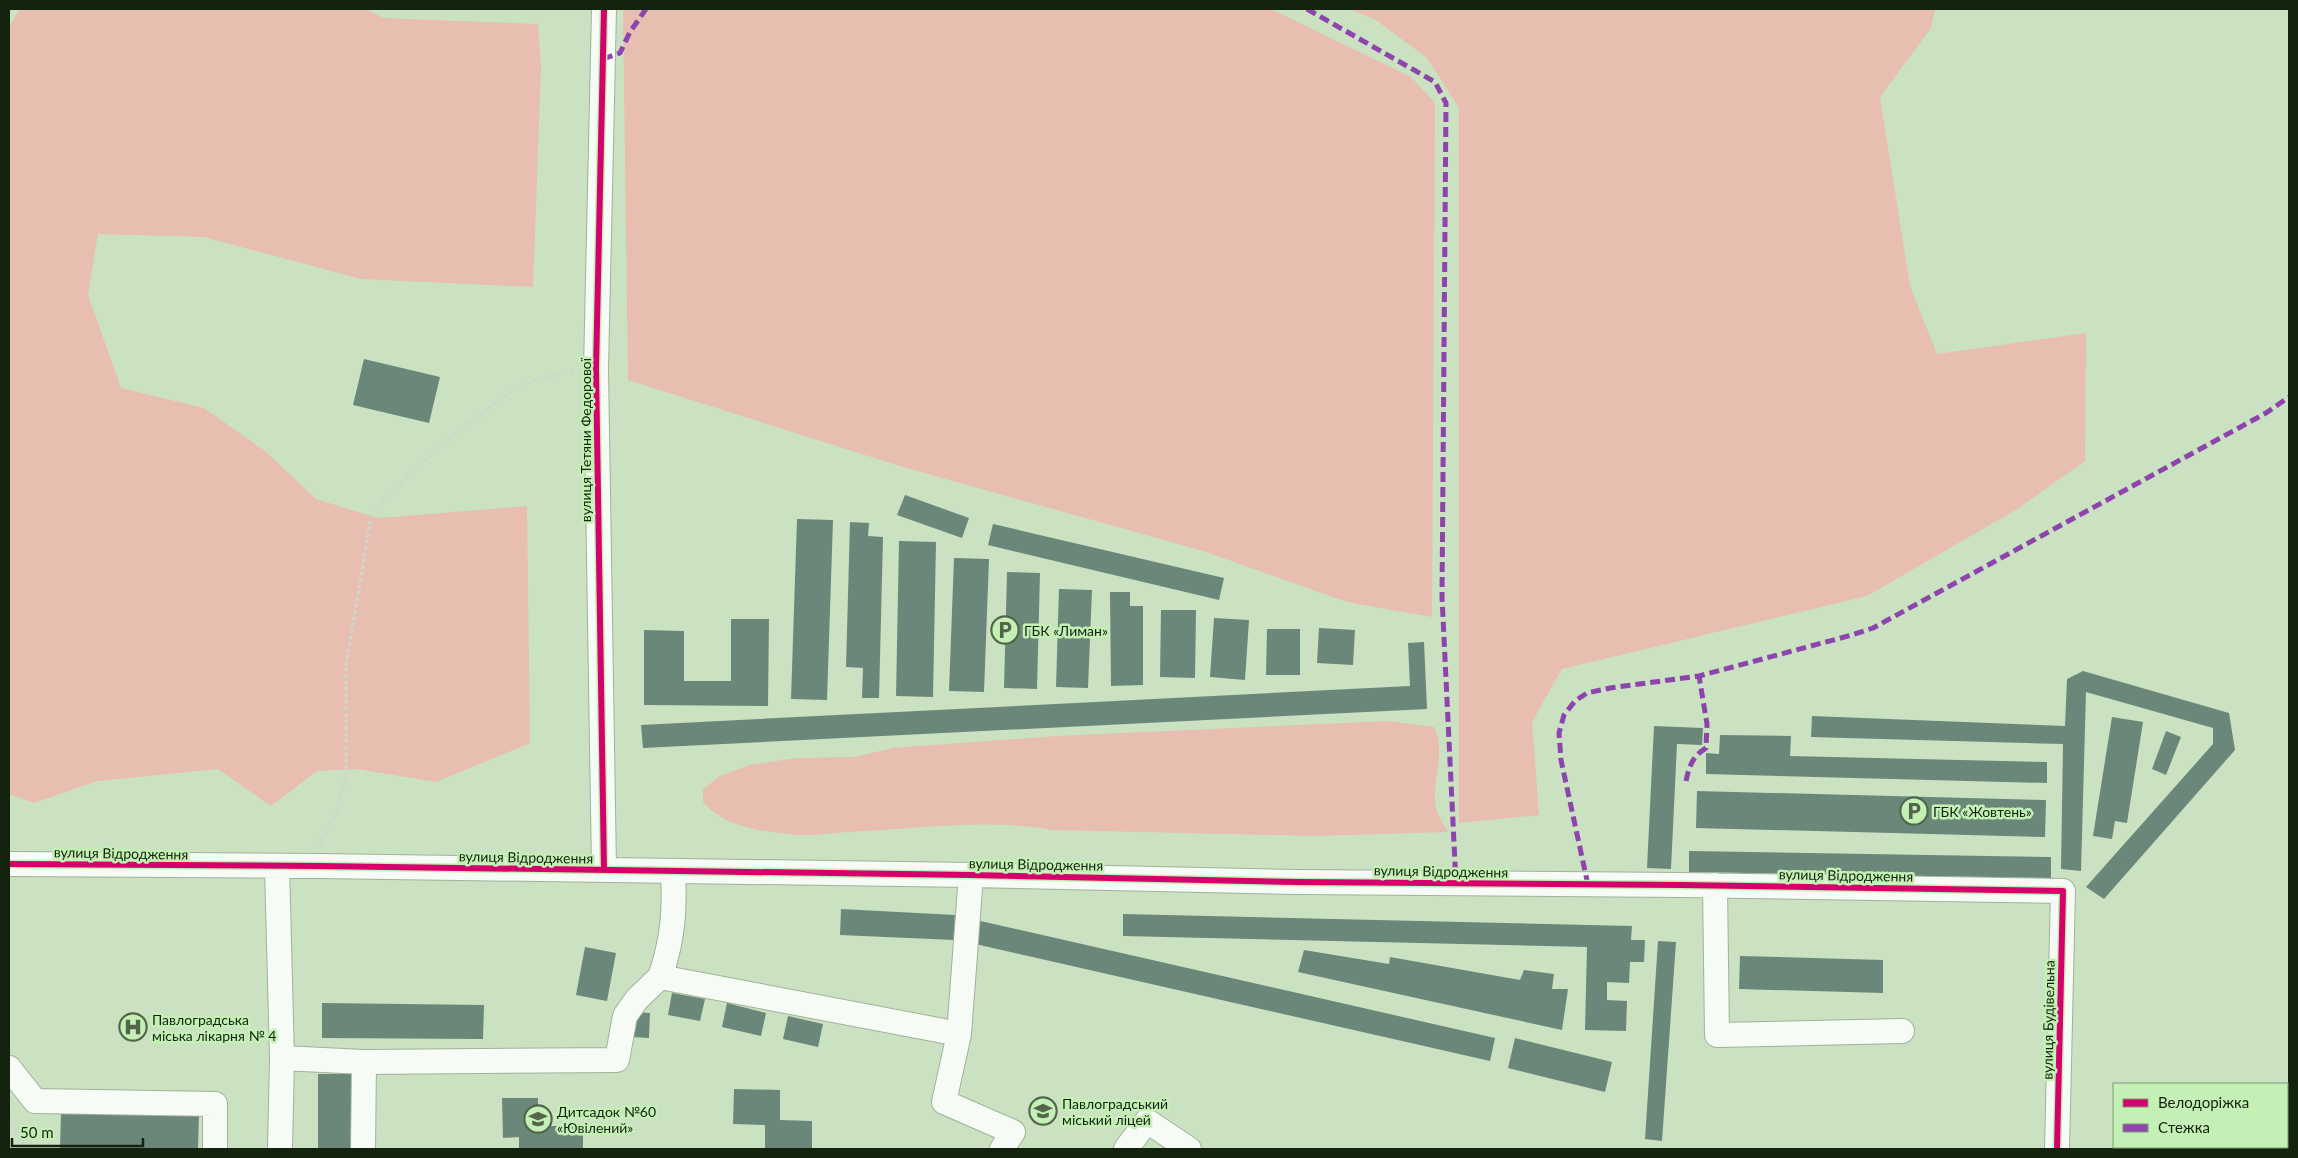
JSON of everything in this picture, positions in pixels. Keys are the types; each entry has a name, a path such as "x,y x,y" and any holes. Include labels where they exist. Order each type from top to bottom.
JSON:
{"street":[{"name":"вулиця Тетяни Федорової","path":"604,9 596,369 600,717 604,870"},
{"name":"вулиця Відродження","path":"9,864 319,866 971,875 1288,882 1715,885 2063,891"},
{"path":"277,866 282,1058 280,1149"},
{"path":"282,1058 364,1062 617,1060 625,1016 637,999 660,977 668,956 675,916 673,871"},
{"path":"971,875 959,1034 944,1102 1013,1132 1007,1147"},
{"path":"1715,885 1717,1036 1902,1031"},
{"name":"вулиця Будівельна","path":"2057,1149 2063,891"},
{"path":"660,977 959,1034"},
{"path":"364,1062 364,1149"},
{"path":"9,1068 35,1101 215,1104 215,1149"},
{"path":"1126,1149 1147,1121 1188,1149"}],"path":[{"path":"319,866 320,842 336,814 346,778 346,666 372,511 443,443 518,386 553,375 596,369"},
{"path":"9,1120 26,1149"}],"shaded area":[{"path":"20,9 366,9 383,18 538,24 541,67 533,287 361,279 204,237 98,234 88,295 121,388 204,408 265,451 316,499 380,518 527,506 530,743 436,782 357,769 317,771 271,806 218,769 97,781 34,803 9,794 9,27"},
{"path":"623,9 1271,9 1411,77 1435,103 1432,617 1347,602 1203,551 903,467 628,380"},
{"path":"1350,9 1935,9 1931,28 1880,97 1910,286 1937,354 2086,333 2085,461 2019,508 1867,596 1562,669 1532,722 1539,815 1459,823 1459,108 1427,58 1376,20"},
{"path":"1387,721 1434,727 1439,746 1435,787 1436,807 1448,832 1315,836 1053,830 1004,825 978,825 796,835 742,826 721,817 703,802 703,789 720,776 749,765 797,758 854,757 893,748 1057,736"}],"building":[{"path":"364,359 440,377 429,423 353,405"},
{"path":"905,495 969,518 962,538 897,515"},
{"path":"797,519 833,520 827,700 791,699"},
{"path":"850,522 869,523 868,536 883,537 879,698 862,698 863,668 846,667"},
{"path":"993,524 1224,578 1219,600 988,545"},
{"path":"899,541 936,542 933,697 896,696"},
{"path":"954,558 989,559 984,692 949,691"},
{"path":"1007,572 1040,573 1037,689 1004,688"},
{"path":"1059,589 1092,590 1088,688 1056,687"},
{"path":"1110,592 1130,592 1130,606 1143,606 1143,685 1111,686"},
{"path":"1161,610 1196,610 1195,678 1160,677"},
{"path":"1214,618 1249,620 1245,680 1210,677"},
{"path":"731,619 769,619 768,706 644,705 644,630 684,631 684,681 731,681"},
{"path":"1319,628 1355,630 1353,665 1317,663"},
{"path":"1267,629 1300,629 1300,675 1266,675"},
{"path":"1424,642 1427,709 643,748 641,725 1410,686 1408,643"},
{"path":"2083,671 2229,713 2235,750 2104,899 2086,887 2213,744 2213,728 2086,692 2081,871 2061,869 2063,744 1811,737 1812,716 2065,726 2067,679"},
{"path":"2112,717 2143,722 2127,823 2115,821 2112,839 2093,836"},
{"path":"1654,726 1703,728 1702,745 1677,744 1671,869 1647,868"},
{"path":"2166,731 2181,737 2166,775 2152,769"},
{"path":"1720,735 1791,736 1790,756 2047,762 2047,783 1706,774 1706,753 1719,754"},
{"path":"1697,791 2046,800 2045,837 1696,828"},
{"path":"1689,851 2051,857 2051,878 1689,872"},
{"path":"841,909 955,915 954,940 840,935"},
{"path":"1123,914 1632,926 1631,940 1645,940 1644,962 1630,962 1629,983 1607,982 1607,1000 1627,1001 1626,1031 1585,1030 1587,947 1123,936"},
{"path":"976,920 1495,1038 1490,1061 971,943"},
{"path":"1658,941 1676,942 1662,1141 1645,1139"},
{"path":"585,947 616,953 607,1001 576,995"},
{"path":"1304,950 1389,964 1390,957 1520,980 1524,970 1554,974 1552,989 1568,989 1562,1030 1298,972"},
{"path":"1740,956 1883,960 1883,993 1739,989"},
{"path":"672,993 705,999 700,1021 668,1015"},
{"path":"322,1003 484,1005 483,1039 322,1038"},
{"path":"727,1003 766,1013 761,1036 722,1027"},
{"path":"633,1012 650,1013 649,1038 632,1037"},
{"path":"788,1016 823,1024 818,1047 783,1039"},
{"path":"1515,1038 1612,1062 1605,1092 1508,1068"},
{"path":"318,1074 352,1074 352,1149 318,1149"},
{"path":"734,1089 780,1090 780,1120 812,1121 812,1149 765,1149 765,1125 733,1124"},
{"path":"502,1098 538,1098 538,1126 583,1126 583,1149 519,1149 519,1137 503,1138"},
{"path":"61,1111 199,1115 198,1149 60,1149"}],"marked path":[{"path":"603,59 620,53 630,32 646,9"},
{"path":"1307,9 1435,82 1446,103 1442,597 1456,884"},
{"path":"1588,885 1561,760 1559,733 1564,715 1575,701 1587,693 1610,688 1699,676 1873,628 2266,413 2289,397"},
{"path":"1686,781 1692,762 1706,748 1707,724 1699,676"}],"cycle path":[{"path":"604,9 596,369 604,870"},
{"path":"9,864 319,866 971,875 1298,882 1681,885 2063,891 2057,1149"}],"place":[{"name":"ГБК «Лиман»","path":"1005,630"},
{"name":"ГБК «Жовтень»","path":"1914,811"},
{"name":"Павлоградська міська лікарня № 4","path":"133,1027"},
{"name":"Павлоградський міський ліцей","path":"1043,1111"},
{"name":"Дитсадок №60 «Ювілений»","path":"538,1119"}]}
